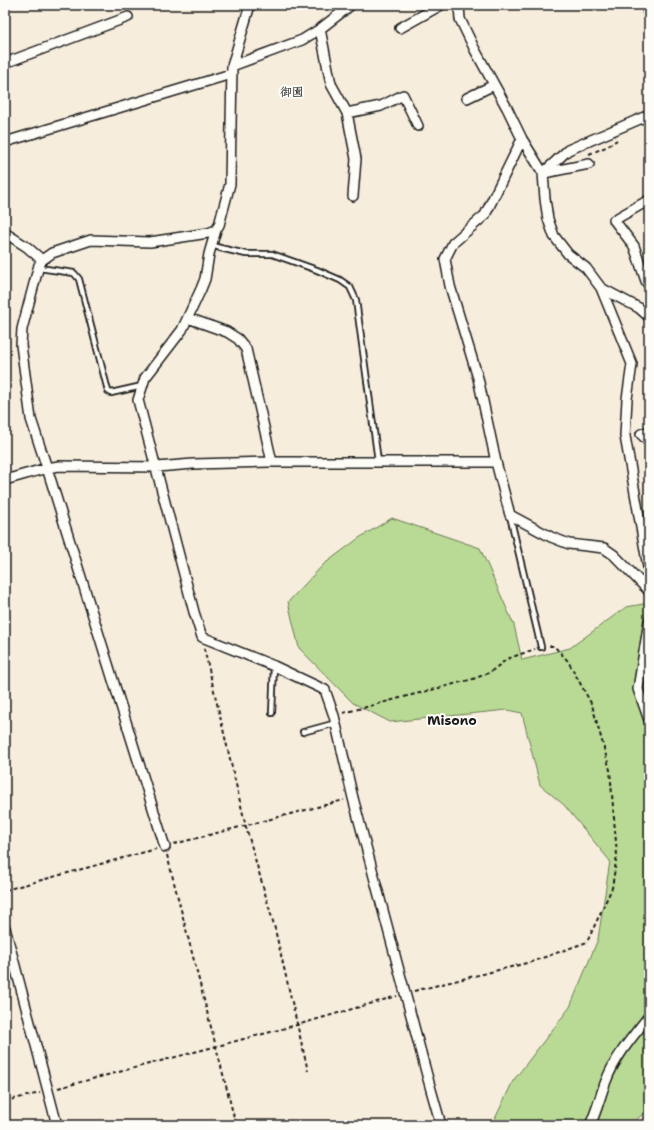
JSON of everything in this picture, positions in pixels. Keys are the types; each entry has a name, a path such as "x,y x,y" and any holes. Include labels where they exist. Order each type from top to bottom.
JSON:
{"street":[{"path":"250,5 232,70 230,184 212,245 205,279 182,330 145,378 138,400 157,467 194,612 202,637 274,666 325,690 335,719 354,798 441,1125"},
{"path":"5,142 232,70 302,40 320,29 351,5"},
{"path":"400,28 441,5"},
{"path":"459,5 460,19 475,50 522,139 543,173 548,219 554,236 568,254 586,268 601,288 632,364 627,399 625,436 649,573"},
{"path":"646,5 649,15"},
{"path":"5,63 128,17"},
{"path":"320,29 331,84 347,113 356,159 353,196"},
{"path":"467,98 494,85"},
{"path":"347,113 382,106 402,94 418,126"},
{"path":"543,173 568,150 649,115"},
{"path":"522,139 484,215 453,243 445,259 450,286 478,378 496,462 510,515 551,537 569,544 604,548 614,555 649,591"},
{"path":"543,173 589,164"},
{"path":"649,200 614,220 634,246 649,286"},
{"path":"165,847 31,419 21,345 22,329 40,264 52,253 91,240 150,242 208,233 216,230"},
{"path":"5,232 27,247 40,264"},
{"path":"601,288 639,308 649,317"},
{"path":"188,318 227,332 238,339 246,349 272,462"},
{"path":"625,436 645,432 649,442"},
{"path":"5,480 47,468 79,466 157,467 193,464 272,462 496,462"},
{"path":"649,621 638,689 649,720"},
{"path":"5,928 56,1125"},
{"path":"590,1125 607,1080 620,1055 649,1016"}],"lane":[{"path":"212,245 246,254 272,254 317,270 340,280 350,287 356,300 378,461"},
{"path":"40,264 74,273 79,279 108,391 111,393 142,386"},
{"path":"510,515 541,647"},
{"path":"272,713 274,666"},
{"path":"303,732 335,719"}],"path":[{"path":"202,637 246,827 274,925 308,1071"},
{"path":"5,1101 216,1047 405,993 531,962 587,942 612,888 617,855 610,770 592,705 568,661 554,646 541,647 521,653 507,659 489,673 473,679 335,719"},
{"path":"5,890 354,798"},
{"path":"165,847 236,1125"}],"green space":[{"path":"392,518 480,548 514,625 522,660 570,648 626,607 649,603 649,1109 630,1125 492,1125 513,1081 570,1007 598,939 610,861 564,805 540,785 522,713 507,710 390,722 353,703 299,648 288,602 323,565 359,538"}],"district":[{"name":"御園","path":"292,92"},
{"name":"Misono","path":"452,720"}]}
